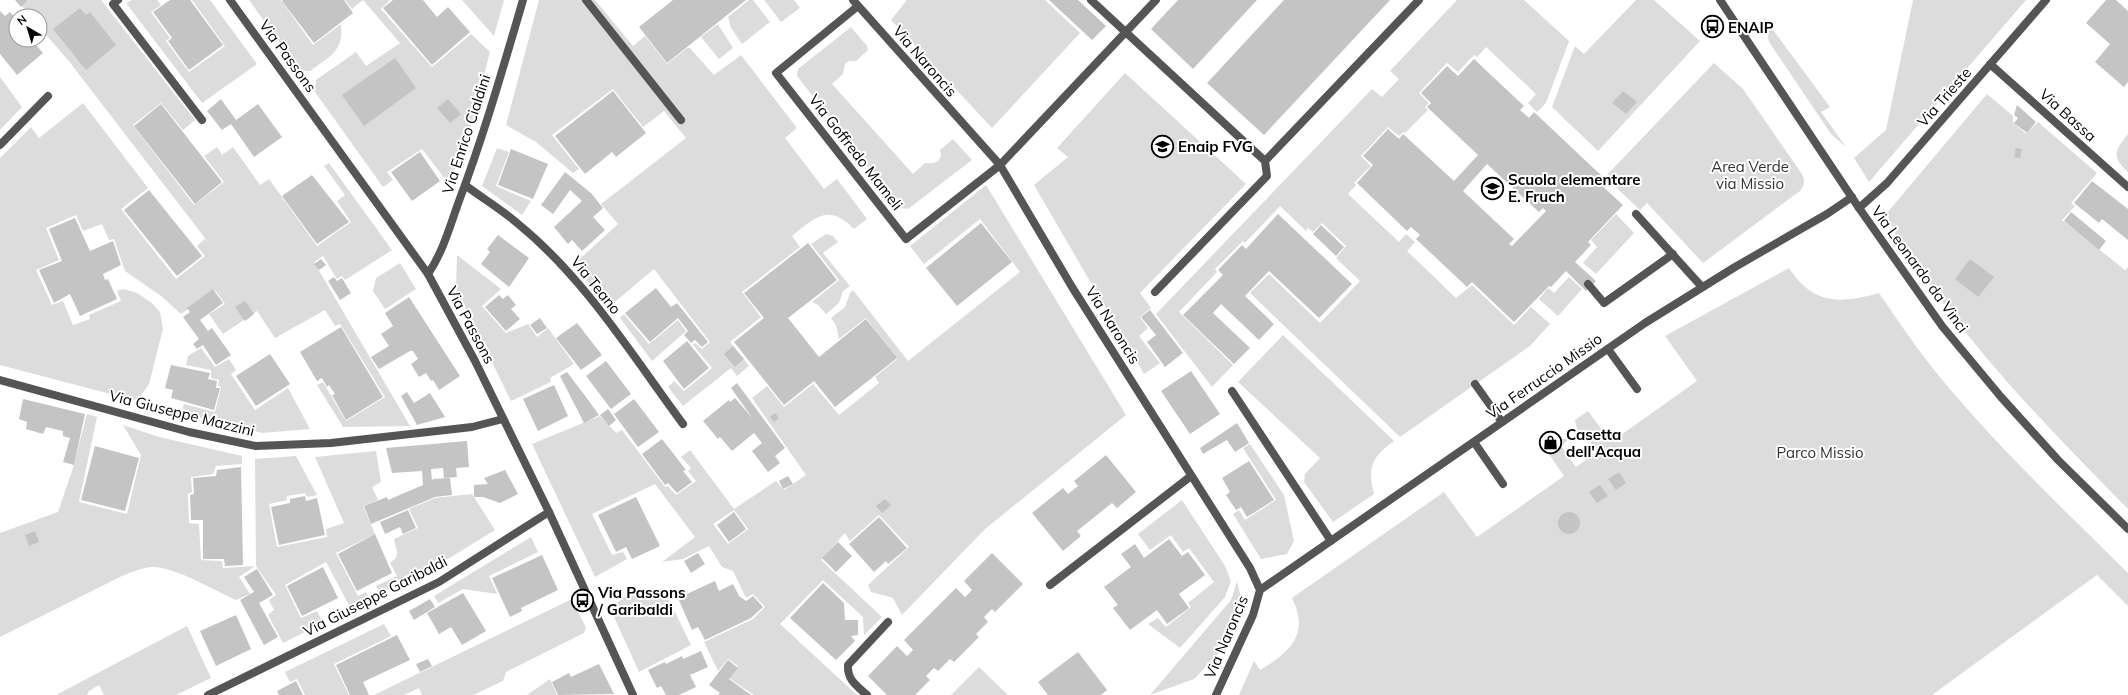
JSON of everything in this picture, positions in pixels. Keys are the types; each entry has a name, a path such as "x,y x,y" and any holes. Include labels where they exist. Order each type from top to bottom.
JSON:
{"street":[{"path":"118,0 113,4 202,120"},
{"name":"Via Passons","path":"230,0 428,274 475,361 549,512 634,695"},
{"name":"Via Enrico Cialdini","path":"428,274 437,260 465,185 489,115 522,0"},
{"path":"586,0 681,120"},
{"path":"1091,0 1265,161 1267,176 1155,292"},
{"path":"1000,165 1156,0"},
{"path":"1265,161 1419,0"},
{"name":"Via Leonardo da Vinci","path":"1720,0 1859,208 1942,326 2001,397 2058,460 2128,529"},
{"name":"Via Trieste","path":"1859,208 1887,183 2046,0"},
{"name":"Via Naroncis","path":"855,3 1000,165 1072,287 1250,568 1260,590 1253,615 1216,695"},
{"name":"Via Goffredo Mameli","path":"855,3 776,73 906,239 1000,165"},
{"name":"Via Bassa","path":"1990,64 2128,186"},
{"path":"0,145 48,96"},
{"name":"Via Teano","path":"465,185 517,223 560,264 601,312 683,424"},
{"name":"Via Ferruccio Missio","path":"1260,590 1645,323 1702,287 1827,214 1852,197"},
{"path":"1636,214 1702,287"},
{"path":"1588,284 1604,303 1673,254"},
{"path":"1608,349 1637,389"},
{"name":"Via Giuseppe Mazzini","path":"0,380 189,432 256,446 331,443 472,427 503,419"},
{"path":"1475,384 1502,422"},
{"path":"1232,391 1331,541"},
{"path":"1474,442 1503,484"},
{"path":"1050,585 1191,476"},
{"name":"Via Giuseppe Garibaldi","path":"208,695 439,582 549,512"},
{"path":"867,695 850,679 847,674 848,665 888,622"}],"green space":[{"path":"17,0 101,0 195,120 183,130 161,103 133,125 194,205 224,182 204,156 217,147 222,155 233,147 260,185 269,179 317,246 351,222 337,201 345,195 324,166 329,163 392,250 345,280 342,276 337,279 323,256 314,262 410,426 343,427 317,385 323,382 346,421 385,397 340,324 335,326 325,310 275,338 257,311 223,334 209,314 225,304 215,290 181,314 161,296 125,271 114,239 109,240 102,224 83,231 76,215 46,228 59,260 36,270 52,305 63,301 73,325 90,319 89,315 121,301 117,291 123,289 137,293 152,303 160,312 163,329 149,384 137,401 0,365 0,158 31,127 39,138 83,103 148,188 121,209 176,279 205,256 197,246 205,239 208,242 68,60 48,37 48,8 24,8"},
{"path":"132,0 157,0 161,5 151,12 170,38 166,41 189,72 225,46 192,0 210,0 257,64 202,103 126,3"},
{"path":"249,0 281,0 313,45 341,24 340,41 338,47 329,57 310,71 300,71"},
{"path":"345,0 363,0 352,9"},
{"path":"363,0 390,0 381,9 432,67 471,34 490,52 471,126 449,184 422,149 387,172 393,180 383,187 315,92 316,80 356,52 366,66 400,43"},
{"path":"462,0 504,0 494,36"},
{"path":"539,0 595,0 633,46 645,36 667,64 687,48 690,48 714,75 741,55 797,128 785,138 824,189 837,179 867,219 854,229 837,216 822,216 808,223 792,236 800,247 742,292 761,317 730,342 749,366 737,376 731,368 683,406 668,387 674,381 684,391 712,368 693,345 695,343 702,349 710,342 654,269 610,306 573,265 618,224 601,204 686,138 664,111 643,127 613,89 552,135 579,169 573,173 536,142 506,125"},
{"path":"749,0 753,0 770,22 742,44 731,28 728,17"},
{"path":"764,0 794,0 800,8 781,22"},
{"path":"907,0 1045,0 1080,33 992,128 891,20"},
{"path":"1457,0 1524,0 1569,41 1546,103 1537,112 1528,103 1536,94 1486,47 1477,57 1474,55 1458,72 1447,63 1419,93 1429,103 1425,107 1428,110 1405,133 1403,132 1399,136 1388,127 1361,156 1371,166 1354,183 1356,185 1348,194 1399,242 1406,234 1415,242 1407,251 1456,298 1472,285 1514,325 1531,307 1550,324 1530,346 1400,437 1250,293 1269,274 1320,323 1360,281 1336,258 1346,246 1322,223 1313,232 1308,228 1306,231 1280,206 1245,243 1243,241 1215,269 1217,272 1179,312 1233,365 1212,387 1156,314 1372,89 1382,97 1399,79 1390,71"},
{"path":"1636,0 1654,0 1700,41 1598,151 1552,107 1575,46 1584,54"},
{"path":"1751,0 1830,107 1821,112 1846,147 1831,134 1769,42 1764,18"},
{"path":"1913,0 2026,0 1869,182 1854,158 1886,130"},
{"path":"718,24 733,48 719,59 701,37"},
{"path":"851,27 867,46 868,50 856,61 849,61 845,64 843,74 832,84 913,174 925,163 933,163 937,161 941,155 940,150 953,139 972,160 908,209 900,208 797,76 798,69"},
{"name":"Area Verde via Missio","path":"1714,63 1743,89 1802,174 1804,183 1800,191 1703,263 1647,203 1640,210 1605,177"},
{"path":"1125,73 1246,184 1140,293 1151,308 1140,317 1148,328 1139,336 1160,363 1144,374 1034,185 1068,157 1057,148"},
{"path":"0,77 22,107 0,130"},
{"path":"1987,94 2013,116 2013,122 2026,134 2038,122 2097,173 2071,203 2075,206 2062,220 2125,270 2128,267 2128,509 2074,454 1971,340 1898,239 1890,222 1887,213"},
{"path":"2128,134 2128,172 2119,162 2117,153 2120,145"},
{"path":"497,148 509,152 496,186 531,201 522,215 482,186"},
{"path":"986,185 1126,415 985,529 902,615 893,598 871,592 868,585 909,547 879,515 850,541 845,533 821,560 882,617 864,635 863,617 823,580 780,624 857,695 754,695 729,678 738,666 728,659 718,671 704,642 753,619 765,607 753,594 746,598 733,571 722,567 709,546 683,559 662,562 695,537 655,484 592,514 612,555 623,552 627,559 595,577 532,444 600,416 616,433 622,430 665,487 668,486 676,495 696,481 688,471 691,468 681,457 690,450 734,509 776,481 784,490 806,475 752,398 767,386 784,407 813,384 839,415 879,383 875,377 897,359 866,318 839,339 836,325 831,318 845,307 850,293 853,290 908,361 1020,272 980,219 924,264 910,246","holes":["734,510 748,529 728,544 713,524"]},
{"path":"1616,214 1634,233 1596,274 1583,263 1597,247 1591,240"},
{"path":"826,234 833,236 838,242 823,253 850,286 843,291 839,303 826,314 818,305 812,302 839,280 811,244"},
{"path":"457,255 501,289 482,306 506,333 528,324 537,337 548,328 574,364 550,378 551,382 511,401 456,288"},
{"path":"400,263 416,289 385,309 373,291 376,278"},
{"name":"Parco Missio","path":"1789,268 1798,280 1808,289 1818,295 1828,298 1840,300 1852,299 1879,293 1930,365 1970,412 2036,482 2128,573 2128,606 2097,575 1932,695 1239,695 1254,661 1260,670 1280,656 1294,641 1298,632 1299,622 1292,598 1444,492 1477,537 1564,476 1542,444 1554,435 1559,439 1569,439 1561,446 1576,467 1597,452 1583,431 1574,436 1577,429 1575,420 1588,411 1611,442 1697,381 1665,336"},
{"path":"1569,277 1582,289 1558,316 1539,299 1548,288 1554,293"},
{"path":"624,314 649,344 678,320 686,331 652,361 620,318"},
{"path":"1283,335 1394,441 1381,452 1373,463 1371,477 1374,494 1333,522 1304,482 1305,474 1320,458 1238,382"},
{"path":"201,348 215,367 229,359 236,370 231,374 255,410 288,388 310,429 262,433 181,413 184,404 215,412 221,387 218,386 219,380 211,378 211,370 186,365 188,356"},
{"path":"87,414 97,417 79,502 127,514 141,455 123,425 159,437 242,456 242,464 216,466 213,474 191,477 192,492 188,494 189,523 199,524 201,560 222,561 223,568 255,566 239,577 250,594 236,600 171,570 152,567 137,570 122,576 0,637 0,533 58,512 73,468"},
{"path":"1250,444 1284,495 1294,541 1287,554 1261,559 1233,514 1239,510 1245,520 1276,500 1243,448"},
{"path":"376,451 381,482 372,487 378,500 363,506 375,534 336,553 358,596 366,592 370,600 351,609 326,562 285,585 301,618 317,611 323,623 283,643 268,615 274,610 269,600 276,595 256,566 255,459 296,456 317,495 307,497 305,493 287,496 287,500 269,504 277,547 327,537 326,529 344,523 315,457"},
{"path":"472,494 495,530 433,568 381,594 376,586 397,576 390,563 396,558 397,552 394,539 418,528 409,509 435,498"},
{"path":"1182,500 1225,566 1231,581 1225,597 1180,648 1148,624 1158,618 1166,627 1191,607 1188,603 1214,582 1189,548 1183,552 1171,535 1150,550 1138,534"},
{"path":"531,537 538,552 489,576 497,594 463,589 438,603 434,596"},
{"path":"1237,581 1241,598 1240,607 1224,648 1194,679 1150,695 1231,600"},
{"path":"651,589 663,592 668,598 691,645 639,672 610,608 626,596"},
{"path":"572,599 586,628 584,633 506,672 503,681 473,695 422,695 419,688 404,695 374,695"},
{"path":"384,624 391,636 334,664 349,695 305,695 297,679 290,682 285,672"},
{"path":"187,626 211,678 176,695 104,695 99,685 89,691 87,695 56,695"},
{"path":"979,667 1008,695 951,695"},
{"path":"550,679 557,695 527,695"}],"building":[{"path":"15,0 26,0 27,1 21,7"},
{"path":"170,0 190,0 223,45 189,70 168,41 172,38 153,12"},
{"path":"344,0 353,13 314,43 282,1"},
{"path":"393,0 423,0 437,17 448,7 470,32 432,65 383,8"},
{"path":"673,0 746,0 667,63 639,27"},
{"path":"1049,0 1078,0 1106,26 1092,40"},
{"path":"1178,0 1257,0 1193,69 1151,29"},
{"path":"1284,0 1390,0 1264,135 1207,83"},
{"path":"2106,0 2116,0 2128,11 2128,82 2124,87 2095,62 2110,44 2086,23"},
{"path":"80,8 86,15 90,12 116,45 86,70 53,29"},
{"path":"0,11 5,16 8,14 8,48 39,48 43,53 17,75 0,54"},
{"path":"395,58 416,88 364,126 342,95"},
{"path":"1474,59 1524,106 1520,110 1529,118 1534,112 1604,178 1599,183 1623,205 1588,242 1591,245 1575,262 1596,281 1586,291 1566,271 1514,322 1472,282 1467,287 1416,239 1420,235 1411,227 1407,231 1357,183 1373,165 1363,156 1388,129 1399,139 1403,134 1454,181 1478,155 1427,107 1431,103 1421,93 1447,66 1458,76","holes":["1487,164 1539,212 1543,208 1546,211 1512,246 1509,244 1514,239 1463,191"]},
{"path":"613,91 646,133 616,157 612,152 585,174 555,136"},
{"path":"1623,91 1637,102 1626,114 1612,103"},
{"path":"221,99 236,120 258,104 282,137 254,157 231,124 222,130 207,111"},
{"path":"448,99 461,114 450,123 437,108"},
{"path":"161,104 222,182 195,204 134,126"},
{"path":"2017,105 2036,122 2027,133 2014,123 2018,118 2014,115"},
{"path":"2016,148 2022,149 2020,158 2014,157"},
{"path":"511,149 548,164 533,199 498,185"},
{"path":"420,152 440,181 412,201 391,172"},
{"path":"565,172 591,193 603,208 593,217 605,230 582,251 572,240 568,244 554,227 582,201 570,190 553,214 541,205"},
{"path":"312,175 349,222 317,244 282,196"},
{"path":"2092,181 2128,209 2128,240 2102,219 2099,223 2074,203"},
{"path":"149,190 202,256 177,276 124,210"},
{"path":"2071,212 2106,241 2099,250 2064,221"},
{"path":"1278,214 1352,284 1319,318 1269,271 1245,296 1274,324 1259,340 1221,304 1213,313 1250,348 1234,364 1183,315 1223,275 1218,270 1242,245 1246,249"},
{"path":"75,218 90,251 113,241 121,265 103,274 105,280 108,279 117,299 80,316 70,294 54,303 39,270 62,261 49,229"},
{"path":"981,223 1012,262 957,306 926,268"},
{"path":"1321,225 1344,247 1336,256 1313,234"},
{"path":"498,235 529,258 509,287 481,264 490,252 487,249"},
{"path":"808,243 837,280 788,318 819,357 866,319 897,358 835,407 814,381 784,405 734,342 764,318 744,293"},
{"path":"321,259 326,265 319,270 314,264"},
{"path":"1970,259 1994,277 1978,297 1955,279"},
{"path":"334,277 337,281 342,278 351,293 340,300 328,281"},
{"path":"656,288 671,307 677,303 708,342 702,347 695,340 691,343 684,335 688,331 678,318 650,342 625,313"},
{"path":"213,289 223,303 200,320 208,331 212,328 231,355 216,365 203,345 197,349 193,344 199,339 183,317 190,312 187,308"},
{"path":"499,295 503,299 508,295 516,305 511,309 520,319 506,331 485,307"},
{"path":"409,297 460,376 439,390 433,380 431,381 426,373 419,377 411,364 418,359 413,351 410,351 379,369 371,357 389,346 381,334 393,326 385,313"},
{"path":"245,301 254,314 245,321 235,307"},
{"path":"1150,310 1183,353 1165,367 1147,342 1156,335 1141,317"},
{"path":"540,318 547,328 537,334 530,325"},
{"path":"577,323 602,355 581,370 556,338"},
{"path":"341,327 383,397 346,420 332,395 335,394 329,385 327,387 322,378 317,381 300,352"},
{"path":"687,341 709,368 684,389 663,361"},
{"path":"733,346 744,359 735,367 724,354"},
{"path":"270,354 290,384 256,406 236,376"},
{"path":"606,361 631,394 611,409 586,376"},
{"path":"171,365 210,373 208,379 217,381 216,388 220,388 214,410 171,398 173,390 165,388"},
{"path":"1191,371 1220,414 1190,434 1161,391"},
{"path":"567,372 599,415 584,423 560,376"},
{"path":"737,383 785,448 775,456 780,463 768,472 752,451 762,443 754,433 732,451 720,437 718,439 703,421 729,400 730,402 735,398 753,419 731,388"},
{"path":"554,385 568,416 538,431 523,399"},
{"path":"407,392 414,403 430,393 445,417 417,425 401,396"},
{"path":"23,399 85,414 74,465 63,462 70,438 63,436 63,431 46,427 43,434 26,429 27,422 19,419"},
{"path":"634,399 659,432 638,447 614,414"},
{"path":"608,409 616,420 609,426 600,415"},
{"path":"775,413 779,418 774,422 770,417"},
{"path":"1237,423 1249,443 1235,452 1227,440 1203,454 1200,448"},
{"path":"1554,437 1559,445 1550,451 1545,444"},
{"path":"662,439 686,470 683,471 692,482 677,493 668,483 665,485 642,454"},
{"path":"467,441 469,467 456,468 457,477 444,478 443,468 431,469 432,481 433,479 450,478 452,495 435,497 371,524 364,506 387,497 388,500 423,485 422,471 392,473 386,448"},
{"path":"95,446 139,458 125,511 81,500"},
{"path":"1106,455 1136,492 1117,508 1112,503 1077,531 1081,536 1063,551 1032,513 1063,488 1068,494 1078,486 1074,481"},
{"path":"1249,461 1274,500 1247,517 1241,507 1236,510 1226,495 1230,492 1222,478"},
{"path":"241,467 243,565 225,566 224,559 203,559 203,520 191,520 190,495 194,494 193,478 216,476 217,470"},
{"path":"505,470 518,494 500,503 483,497 474,497 474,485 488,484 484,478"},
{"path":"1619,472 1626,483 1616,490 1608,479"},
{"path":"788,476 793,484 783,489 779,481"},
{"path":"1600,485 1608,496 1597,503 1589,492"},
{"path":"305,496 306,501 317,498 325,535 279,545 271,507 290,503 290,499"},
{"path":"636,497 660,546 632,559 626,547 616,552 598,515"},
{"path":"885,499 891,505 882,513 876,506"},
{"path":"408,510 416,528 403,534 400,527 385,534 380,522"},
{"path":"734,512 746,529 729,542 717,525"},
{"path":"1569,512 1577,515 1580,523 1577,531 1569,534 1561,531 1558,523 1561,515"},
{"path":"879,517 907,548 888,564 886,561 874,572 849,544"},
{"path":"35,531 39,542 29,546 25,535"},
{"path":"375,534 392,573 357,591 338,554"},
{"path":"1169,539 1182,556 1188,552 1205,575 1179,594 1189,608 1167,624 1157,610 1130,630 1113,608 1118,605 1104,587 1131,567 1121,554 1135,544 1144,558"},
{"path":"838,542 852,556 836,572 822,558"},
{"path":"698,553 705,564 691,573 684,561"},
{"path":"992,553 1023,584 995,612 992,609 984,617 988,622 976,634 979,637 954,662 950,659 938,671 934,668 926,676 930,680 915,695 887,695 868,676 897,646 907,656 913,650 904,640 956,588 965,597 972,590 964,581"},
{"path":"542,555 558,590 521,608 522,611 510,617 492,578"},
{"path":"323,567 338,598 302,616 287,586"},
{"path":"257,569 273,595 259,603 278,637 264,645 240,600 254,592 244,577"},
{"path":"715,581 719,591 733,584 739,596 746,601 753,596 763,607 751,618 705,640 698,627 692,630 678,598"},
{"path":"823,583 844,603 845,620 858,620 858,635 851,636 855,641 836,660 790,618"},
{"path":"463,593 486,631 462,645 451,627 439,634 427,613"},
{"path":"430,599 435,607 414,620 409,611"},
{"path":"236,615 251,649 216,666 200,631"},
{"path":"397,635 410,660 363,682 369,695 350,695 336,665"},
{"path":"701,651 708,667 690,675 696,687 679,695 666,695 661,686 657,688 648,670 665,662 666,664 682,656 683,659"},
{"path":"1078,652 1107,690 1101,695 1048,695 1038,682"},
{"path":"428,659 432,666 420,672 416,664"},
{"path":"728,660 738,668 729,679 751,695 718,695 720,693 709,685"},
{"path":"599,664 614,694 558,695 552,682 569,673 571,677"},
{"path":"296,681 303,695 279,695 277,691"}],"place":[{"name":"ENAIP","path":"1713,27"},
{"name":"Enaip FVG","path":"1162,146"},
{"name":"Scuola elementare E. Fruch","path":"1493,188"},
{"name":"Casetta dell'Acqua","path":"1550,443"},
{"name":"Via Passons / Garibaldi","path":"582,601"}]}
